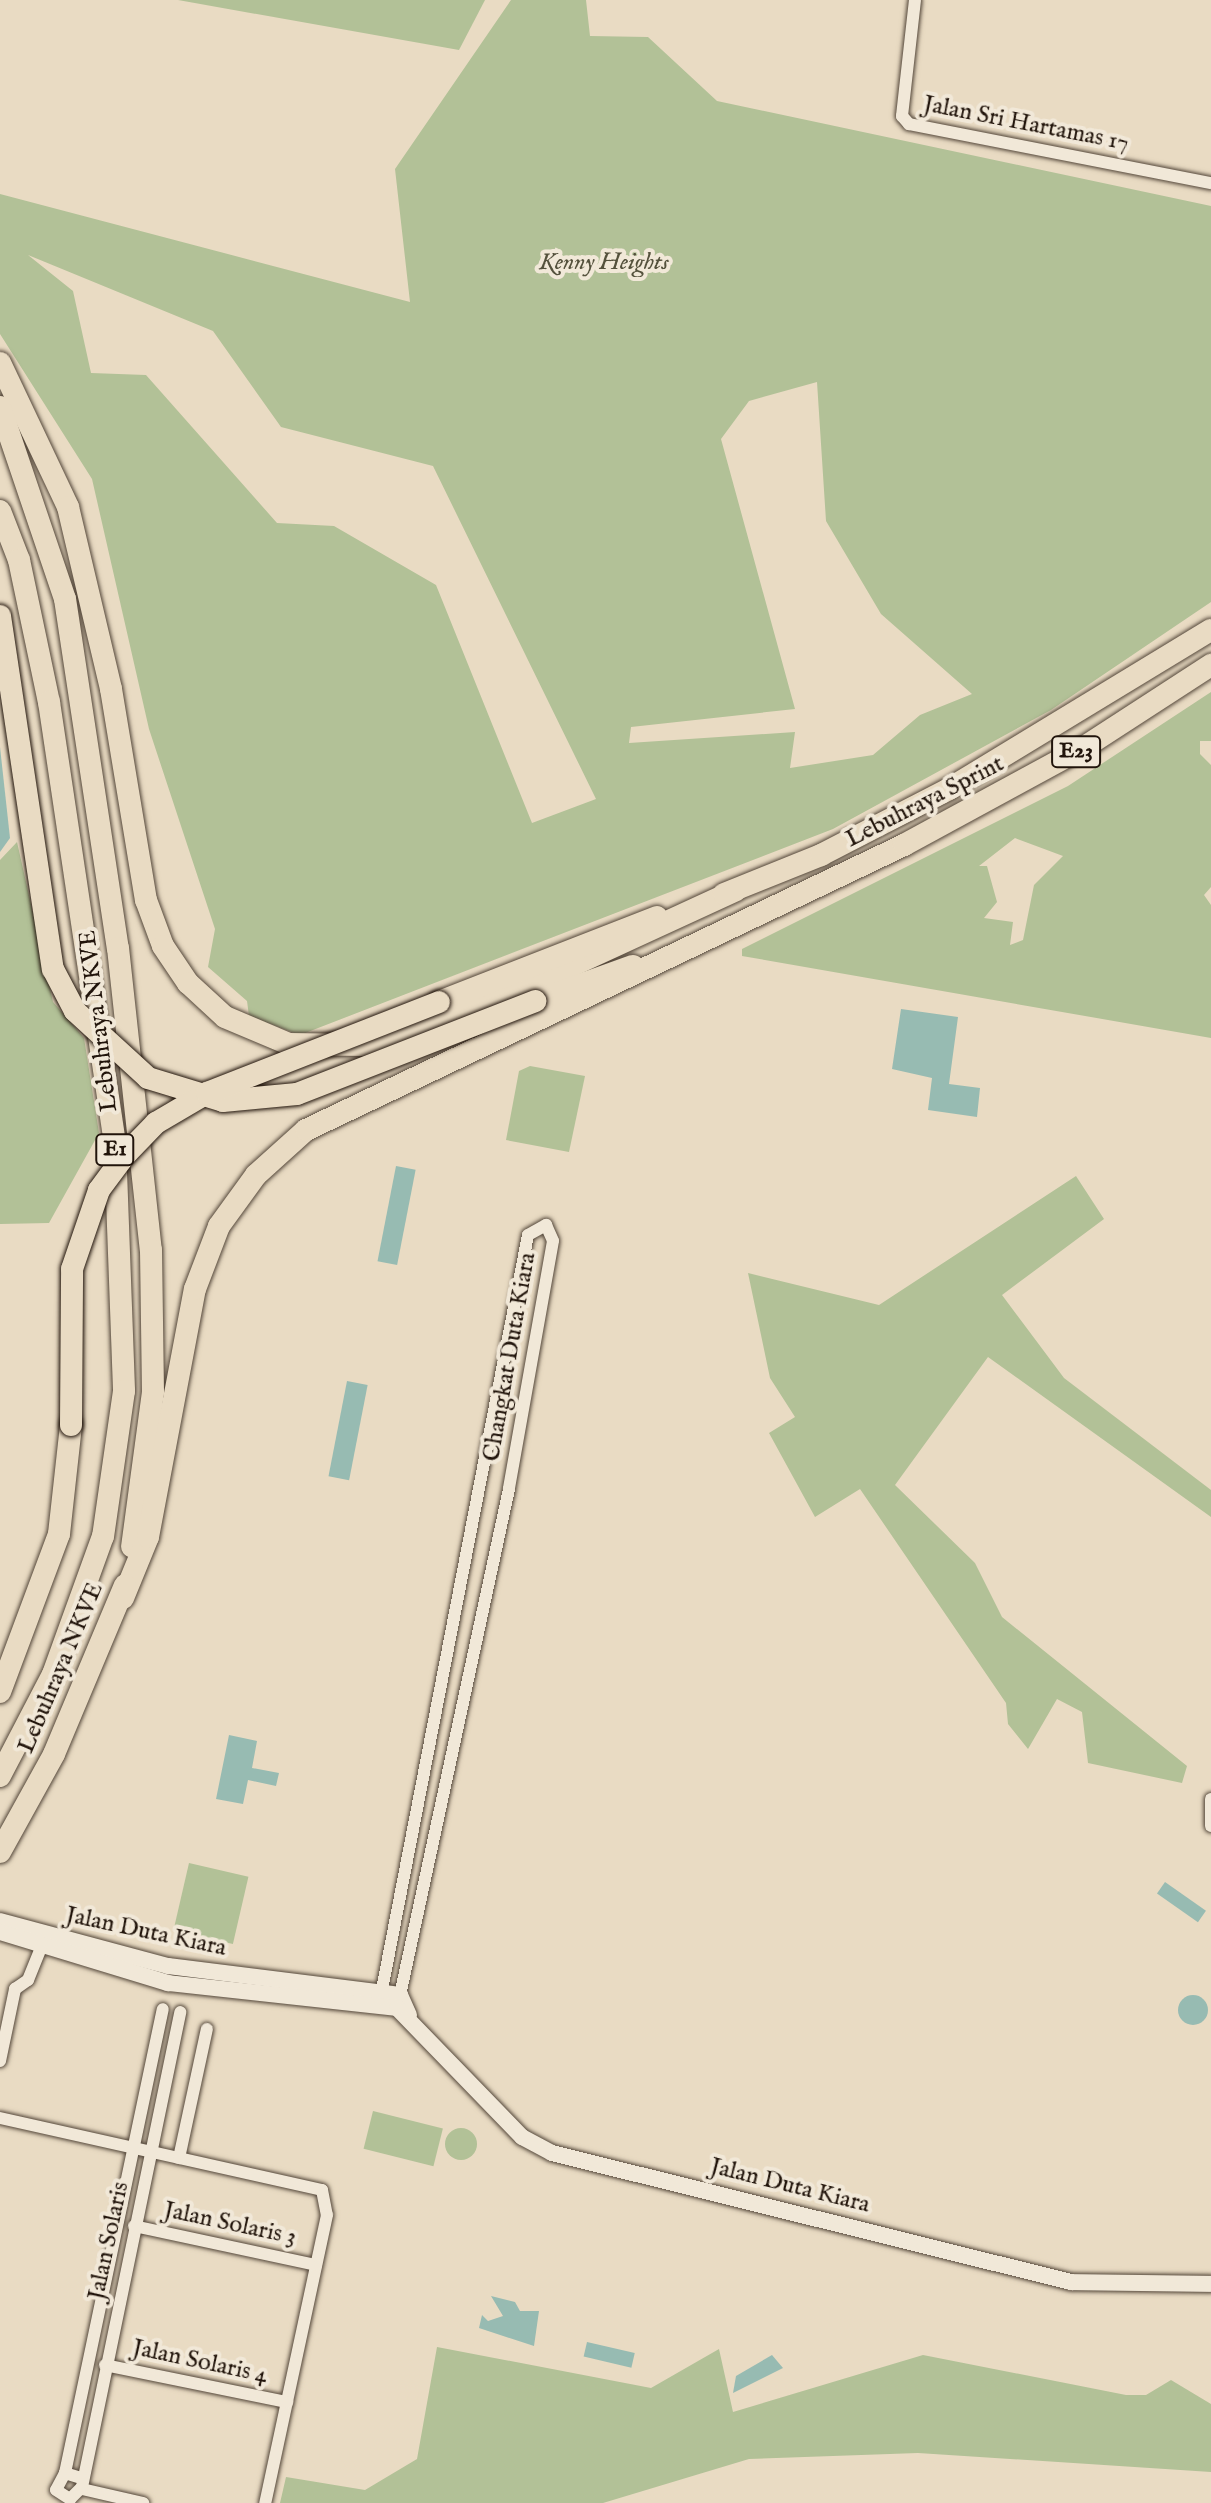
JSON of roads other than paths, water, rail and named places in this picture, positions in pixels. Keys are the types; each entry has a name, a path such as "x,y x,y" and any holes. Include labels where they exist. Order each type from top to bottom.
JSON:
{"highway":[{"path":"0,363 68,507 111,689 146,900 188,983 225,1017 289,1044 375,1042 532,984 736,890"},
{"name":"Lebuhraya NKVE","path":"0,407 65,599 118,948 151,1250 153,1392 123,1598 54,1754 0,1852"},
{"name":"Lebuhraya NKVE","path":"0,511 19,560 49,702 115,1144 124,1391 98,1551 53,1674 0,1776"},
{"path":"0,616 53,969 75,1011 148,1078 223,1101 297,1094 535,1001 650,962"},
{"name":"Lebuhraya Sprint","path":"736,890 949,789 1211,630"},
{"name":"Lebuhraya Sprint","path":"650,962 904,845 1083,748 1211,665"},
{"path":"0,1692 59,1534 71,1425 72,1269 99,1190 125,1155 156,1123 207,1093 587,940 736,890"},
{"path":"123,1598 167,1463 195,1289 219,1226 256,1175 306,1130 602,993 650,962"}],"main road":[{"name":"Jalan Duta Kiara","path":"0,1921 178,1975"},
{"name":"Jalan Duta Kiara","path":"0,1932 41,1948 178,1975 399,2001 411,2019 522,2137 552,2153 1071,2282 1211,2284"}],"street":[{"name":"Jalan Sri Hartamas 17","path":"915,0 902,116 909,124 1211,183"},
{"name":"Changkat Duta Kiara","path":"380,1997 528,1235 546,1225 553,1241 509,1489 399,2001"},
{"path":"1211,1799 1211,1826"},
{"path":"0,2061 15,1989 28,1980 41,1948"},
{"name":"Jalan Solaris","path":"65,2473 163,2009"},
{"name":"Jalan Solaris","path":"81,2484 180,2012"},
{"path":"179,2158 207,2029"},
{"path":"0,2118 322,2190 327,2215 265,2503"},
{"name":"Jalan Solaris 3","path":"134,2226 316,2265"},
{"name":"Jalan Solaris 4","path":"105,2365 287,2402"},
{"path":"81,2484 70,2499 59,2494 56,2482 65,2473 81,2484 143,2503"}],"water":[{"path":"0,747 10,838 0,852"},
{"path":"901,1009 958,1017 949,1084 980,1088 977,1117 928,1110 932,1078 892,1069"},
{"path":"396,1166 416,1170 397,1265 377,1261"},
{"path":"347,1381 368,1385 349,1480 328,1476"},
{"path":"229,1735 257,1741 252,1768 279,1773 276,1786 248,1780 243,1804 216,1799"},
{"path":"1165,1882 1206,1911 1198,1922 1157,1893"},
{"path":"1193,1995 1204,1999 1208,2010 1204,2021 1193,2025 1182,2021 1178,2010 1182,1999"},
{"path":"491,2296 515,2302 520,2311 539,2311 534,2346 479,2328 482,2315 488,2321 503,2316"},
{"path":"587,2342 635,2353 631,2368 584,2357"},
{"path":"772,2355 783,2368 733,2393 736,2376"}],"park label":[{"name":"Kenny Heights","path":"604,263"}]}
